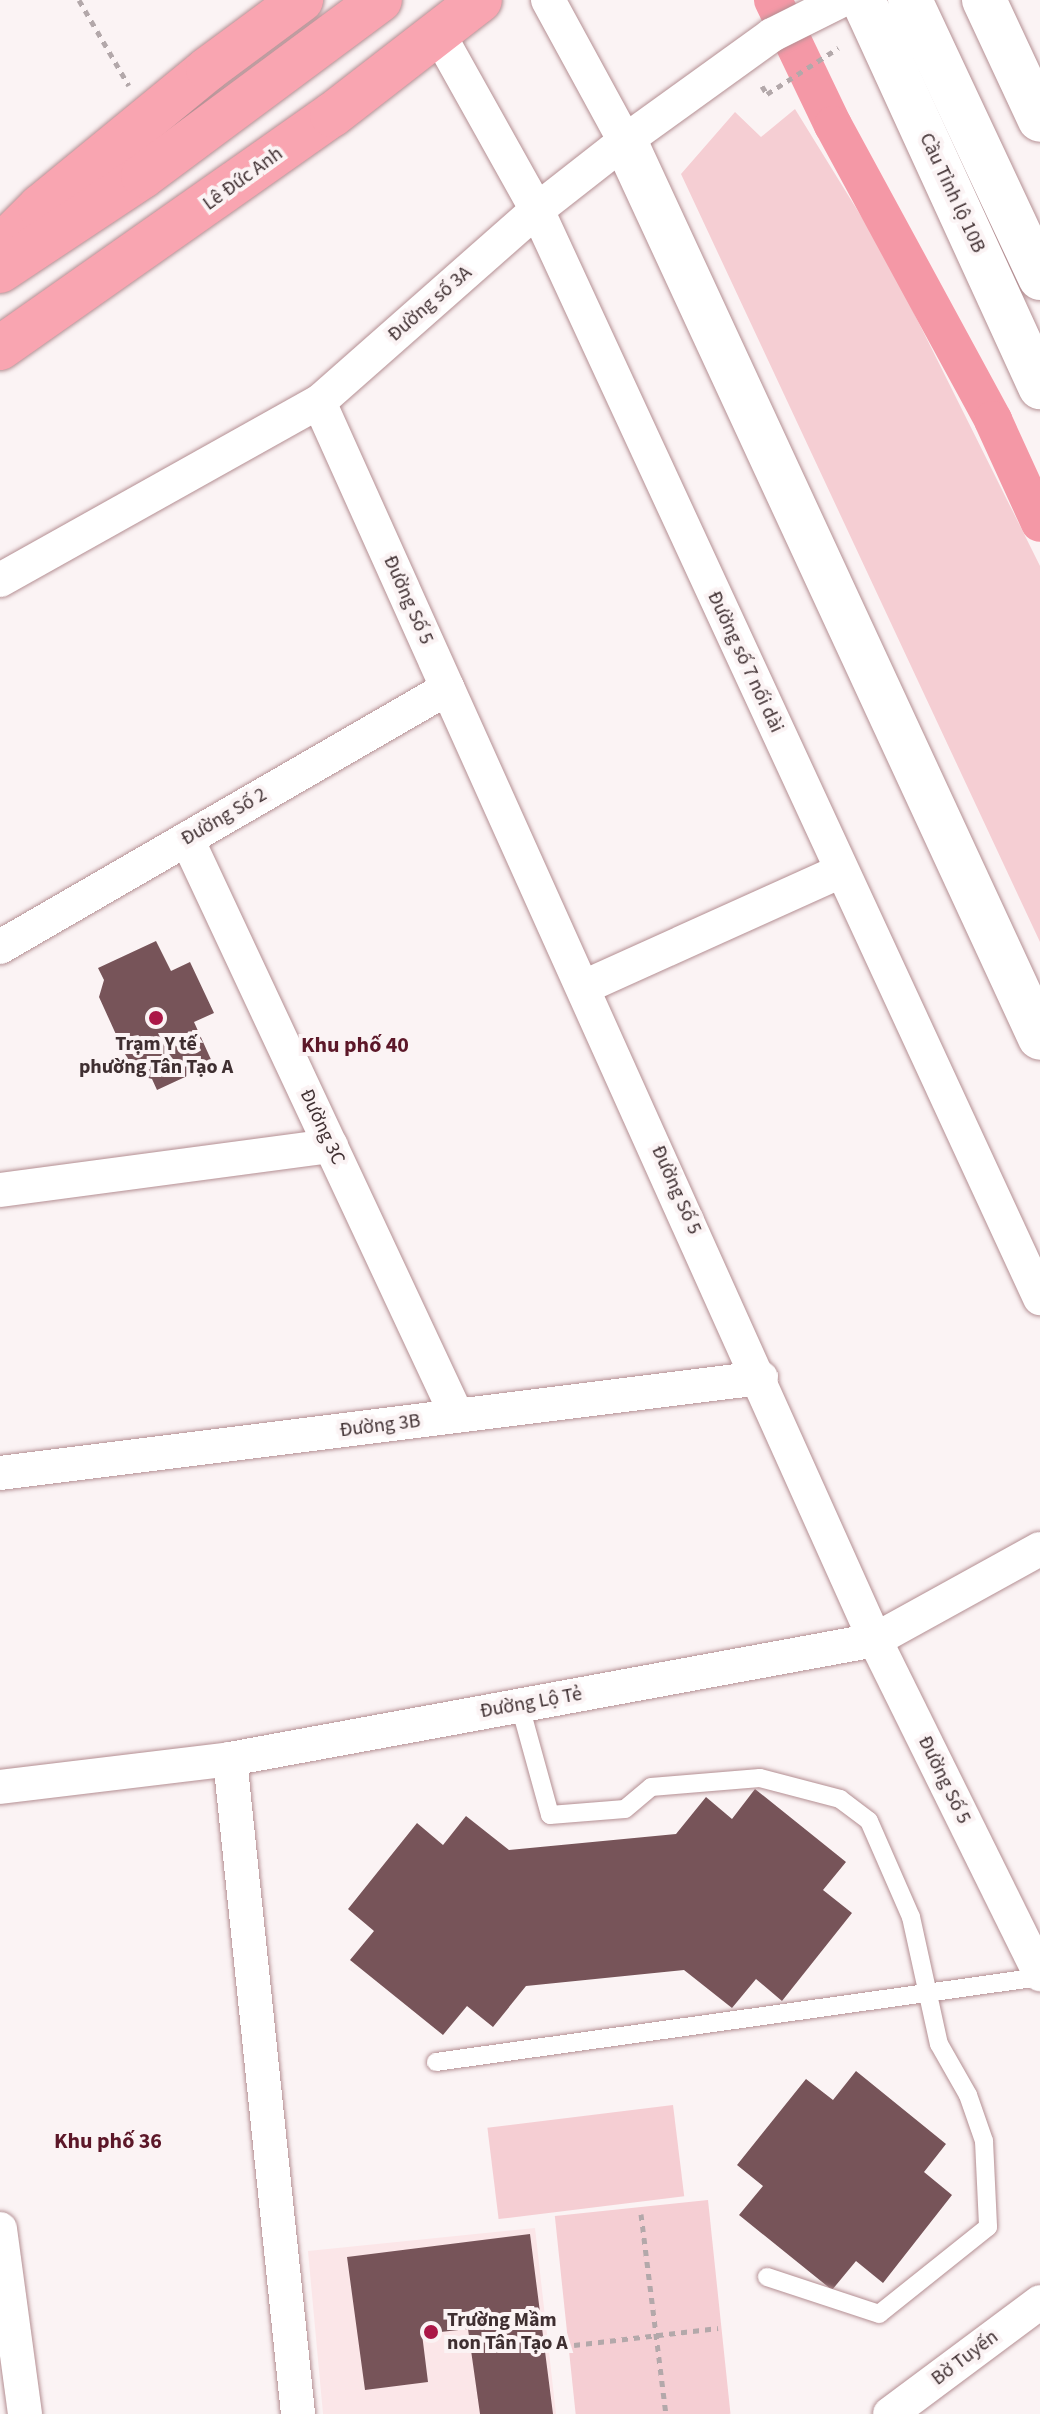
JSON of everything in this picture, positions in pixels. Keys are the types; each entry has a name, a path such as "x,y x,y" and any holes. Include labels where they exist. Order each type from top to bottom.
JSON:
{"highway":[{"path":"0,247 148,119 301,0"},
{"path":"0,271 143,176 380,0"},
{"name":"Lê Đức Anh","path":"0,348 160,239 480,0"}],"main road":[{"name":"Cầu Tỉnh lộ 10B","path":"863,0 1040,387"},
{"path":"910,0 1040,278"},
{"path":"984,0 1040,120"},
{"path":"625,141 1040,1038"}],"street":[{"path":"548,0 625,141"},
{"name":"Đường số 3A","path":"0,580 319,402 537,210 625,141 772,35 842,0"},
{"name":"Đường số 7 nối dài","path":"438,33 537,210 1040,1298"},
{"name":"Đường Số 5","path":"319,402 761,1378 875,1640 1040,1975"},
{"name":"Đường Số 2","path":"0,947 448,688"},
{"name":"Đường 3C","path":"187,839 457,1416"},
{"path":"584,987 841,871"},
{"path":"0,1190 331,1146"},
{"name":"Đường 3B","path":"0,1473 761,1378"},
{"name":"Đường Lộ Tẻ","path":"0,1787 230,1759 875,1640 1040,1549"},
{"path":"230,1759 298,2414"},
{"path":"0,2229 25,2414"},
{"name":"Bờ Tuyến","path":"890,2414 1040,2302"}],"lane":[{"path":"520,1706 550,1815 625,1809 651,1787 760,1778 840,1799 869,1821 911,1917 939,2044 968,2095 984,2141 988,2227 879,2314 767,2277"},
{"path":"436,2062 1040,1975"}],"path":[{"path":"79,0 148,119"},
{"path":"767,94 840,51"},
{"path":"641,2214 666,2414"},
{"path":"574,2345 718,2328"}],"shaded area":[{"path":"795,109 885,255 1040,566 1040,942 681,174 735,112 761,137"},
{"path":"673,2105 684,2196 499,2219 487,2128"},
{"path":"708,2200 730,2414 576,2414 555,2216"},
{"name":"Trường Mầm non Tân Tạo A","path":"535,2228 556,2414 323,2414 308,2251"}],"building":[{"name":"Trạm Y tế phường Tân Tạo A","path":"156,941 171,971 190,962 214,1013 194,1022 213,1064 157,1090 152,1079 134,1074 99,997 104,980 98,968"},
{"path":"755,1789 846,1862 823,1890 852,1913 782,2001 756,1979 732,2008 684,1970 526,1986 493,2027 467,2006 443,2035 350,1960 374,1931 348,1909 417,1823 443,1845 466,1816 509,1850 676,1834 706,1797 732,1819"},
{"path":"856,2071 946,2144 924,2172 952,2195 883,2283 856,2261 832,2290 739,2215 763,2186 737,2165 806,2079 833,2100"},
{"name":"Trường Mầm non Tân Tạo A","path":"530,2234 553,2414 480,2414 468,2329 422,2334 428,2382 365,2390 347,2257"}],"waterway":[{"path":"773,0 833,125 993,420 1040,523"}],"place":[{"name":"Trạm Y tế phường Tân Tạo A","path":"156,1018"},
{"name":"Trường Mầm non Tân Tạo A","path":"431,2332"}],"district":[{"name":"Khu phố 40","path":"355,1046"},
{"name":"Khu phố 36","path":"108,2142"}]}
